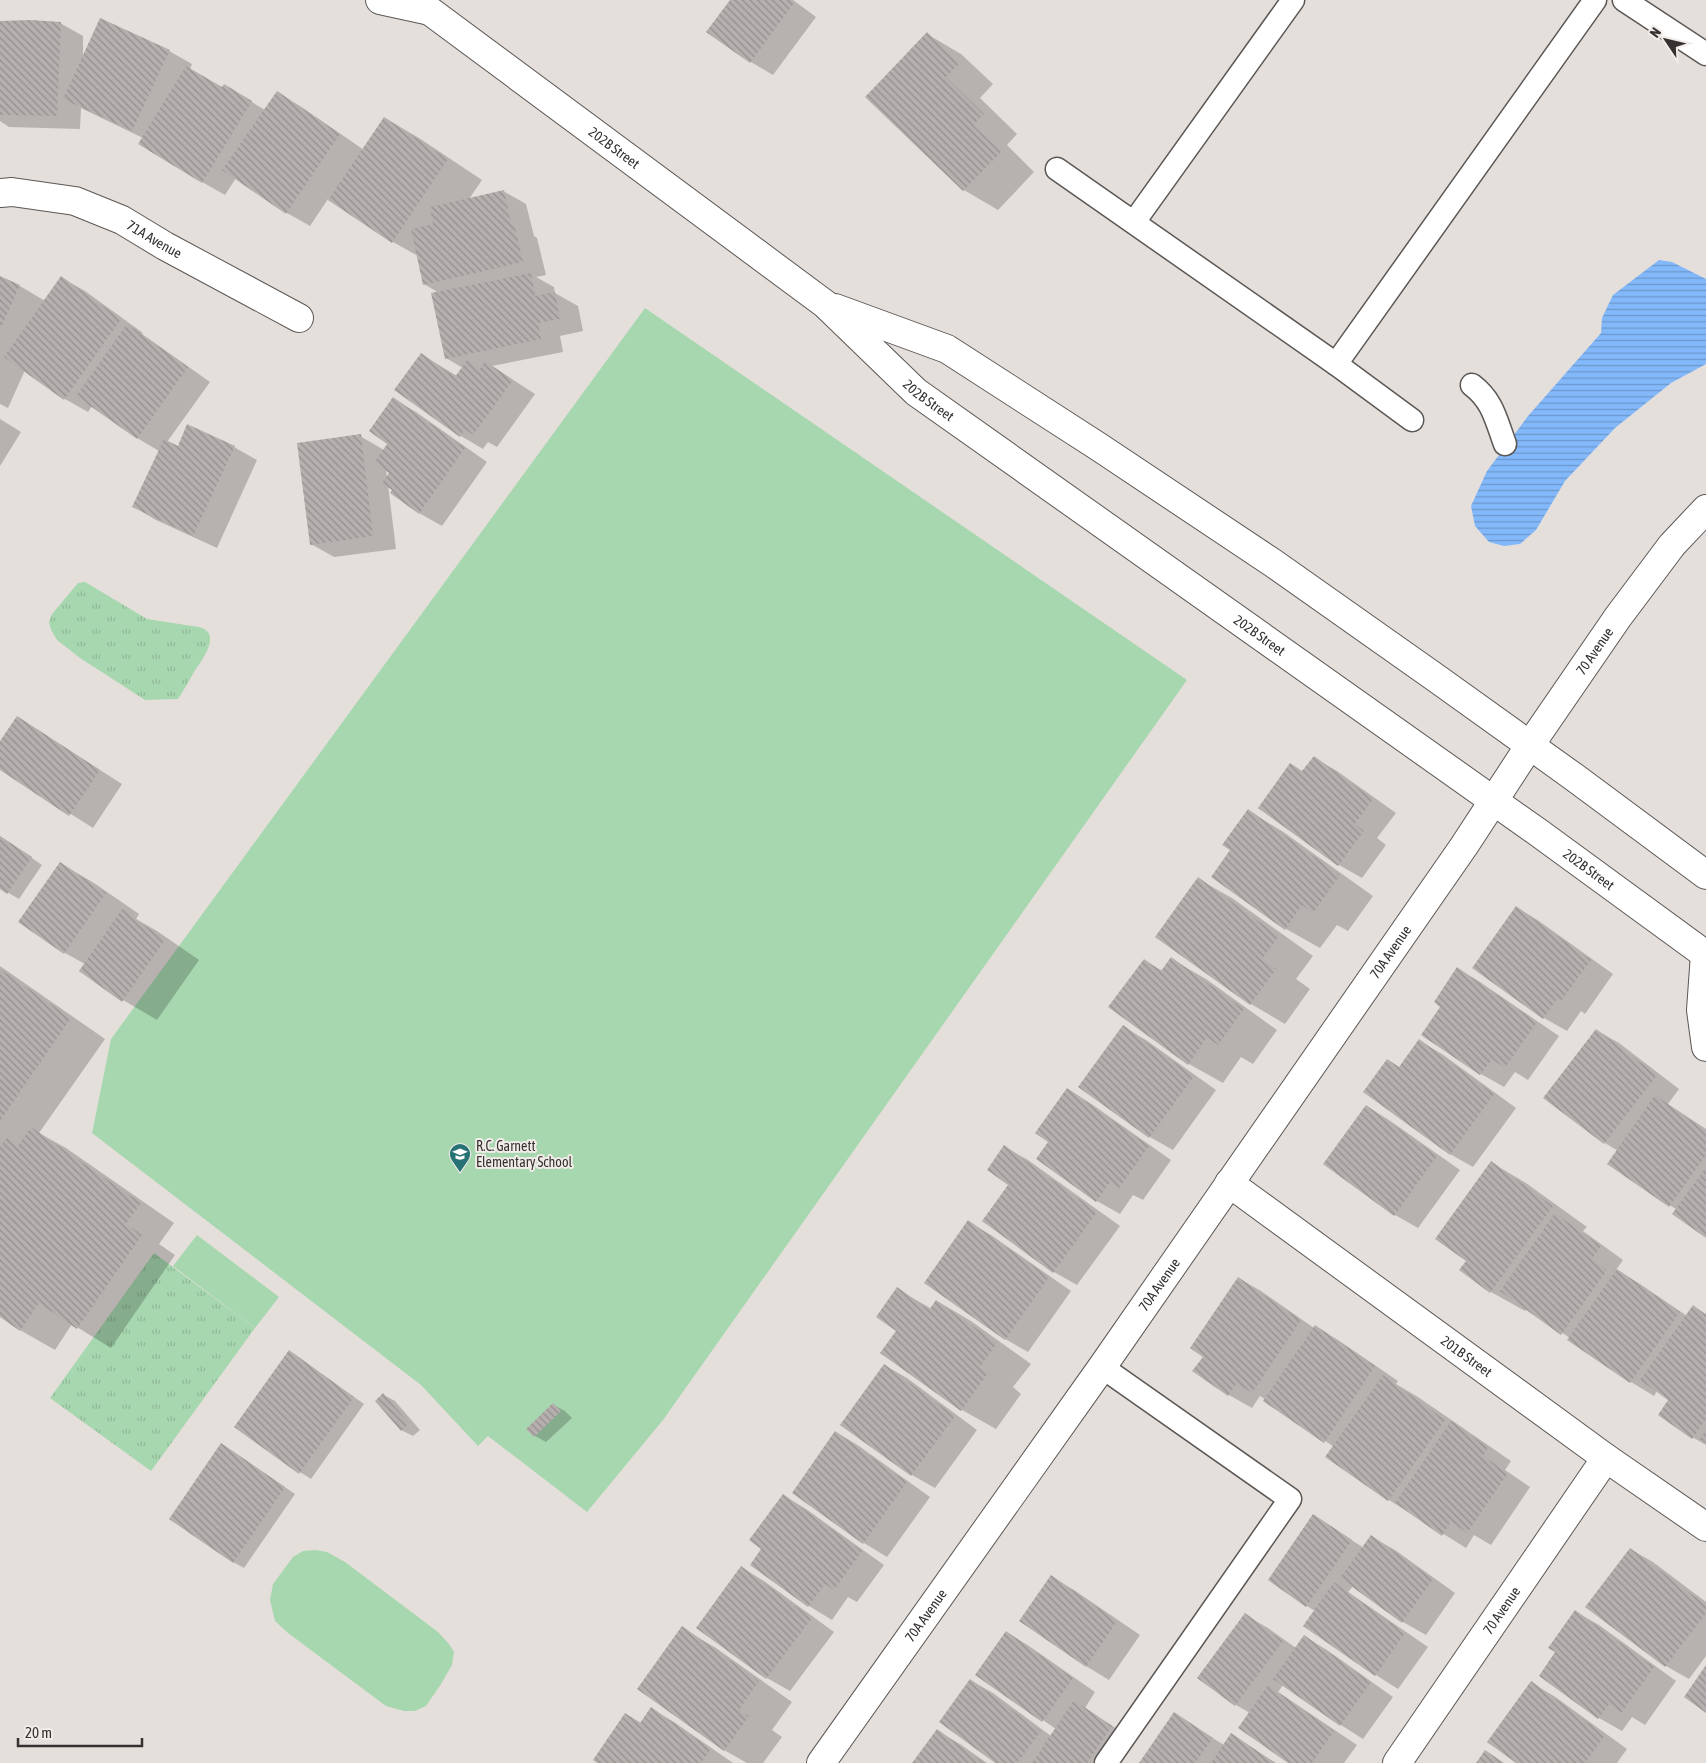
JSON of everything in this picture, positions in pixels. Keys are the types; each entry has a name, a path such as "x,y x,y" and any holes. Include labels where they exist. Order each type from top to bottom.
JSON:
{"street":[{"name":"202B Street","path":"380,0 420,5 496,59 825,304 916,392 1493,801 1705,954 1702,1010 1706,1047"},
{"name":"71A Avenue","path":"0,193 12,192 75,201 122,220 165,246 299,318"},
{"name":"202B Street","path":"825,304 947,349 1099,447 1265,558 1530,745 1706,875"},
{"name":"70 Avenue","path":"1493,801 1558,701 1648,577 1672,545 1706,509"},
{"name":"70A Avenue","path":"821,1763 1102,1367 1464,846 1493,801"},
{"name":"201B Street","path":"1229,1183 1606,1458 1706,1527"},
{"name":"70 Avenue","path":"1397,1763 1606,1458"}],"lane":[{"path":"1134,222 1293,0"},
{"path":"1336,364 1595,0"},
{"path":"1624,0 1706,54"},
{"path":"1057,169 1336,364 1412,420"},
{"path":"1472,385 1481,392 1491,406 1505,444"},
{"path":"1102,1367 1290,1499 1106,1763"}],"green space":[{"path":"645,308 1187,680 663,1420 587,1512 488,1436 478,1446 421,1385 92,1133 111,1039"},
{"path":"85,582 147,619 199,627 206,630 210,641 208,647 202,661 178,699 145,700 80,658 57,640 49,622 52,614 78,583"},
{"path":"197,1235 279,1297 255,1328 173,1266"},
{"path":"154,1253 255,1328 151,1471 50,1398"},
{"path":"303,1551 327,1552 345,1562 438,1632 449,1644 454,1652 452,1665 426,1706 415,1711 404,1711 386,1706 288,1633 275,1621 270,1600 273,1584 293,1557"}],"water":[{"path":"1659,260 1672,262 1706,279 1706,364 1671,383 1615,428 1565,481 1536,530 1520,544 1504,546 1489,542 1475,526 1471,506 1487,471 1528,416 1601,333 1602,318 1613,295"}],"building":[{"path":"730,0 790,0 794,3 750,63 706,32"},
{"path":"100,18 170,50 132,131 63,99"},
{"path":"31,20 61,22 57,116 0,115 0,21"},
{"path":"927,32 959,64 946,77 984,114 973,125 1001,152 963,191 865,97"},
{"path":"186,66 222,87 224,84 252,101 202,183 138,144"},
{"path":"277,91 340,134 286,214 222,170"},
{"path":"384,117 448,159 392,243 328,200"},
{"path":"504,190 511,224 514,223 523,262 423,285 411,229 433,224 430,207"},
{"path":"531,273 535,296 555,292 560,319 538,323 541,339 445,359 431,293"},
{"path":"0,276 20,285 0,330"},
{"path":"61,276 121,319 64,400 4,357"},
{"path":"127,324 188,367 137,439 76,396"},
{"path":"421,353 455,377 467,360 480,369 485,361 513,380 473,435 465,429 460,437 394,390"},
{"path":"393,397 465,448 419,514 390,493 392,490 382,483 389,473 374,463 387,444 369,431"},
{"path":"187,424 235,446 193,536 132,507 164,439 178,446"},
{"path":"361,434 373,536 310,545 297,443"},
{"path":"17,716 100,770 69,816 0,770 0,741"},
{"path":"1314,756 1373,799 1355,824 1364,831 1338,866 1258,808 1290,763 1302,771"},
{"path":"1248,809 1340,875 1313,913 1302,905 1285,930 1211,877 1230,850 1222,845"},
{"path":"0,836 32,857 7,894 0,889"},
{"path":"60,862 106,893 64,954 18,922"},
{"path":"1198,877 1279,936 1262,959 1276,969 1250,1005 1155,937"},
{"path":"1516,906 1591,960 1561,1001 1557,999 1543,1019 1472,968"},
{"path":"122,909 165,940 122,1002 79,971"},
{"path":"1171,957 1244,1009 1218,1045 1207,1037 1188,1065 1108,1007 1144,959 1161,971"},
{"path":"1457,967 1537,1022 1505,1068 1492,1059 1480,1075 1421,1035 1440,1007 1434,1002"},
{"path":"0,969 71,1018 0,1121"},
{"path":"1123,1025 1194,1076 1149,1138 1078,1087"},
{"path":"1596,1029 1657,1075 1604,1144 1543,1098"},
{"path":"1419,1039 1494,1094 1450,1155 1363,1092 1387,1059 1399,1067"},
{"path":"1067,1088 1149,1146 1119,1188 1110,1182 1096,1202 1036,1159 1048,1142 1035,1133"},
{"path":"1655,1095 1706,1131 1706,1155 1669,1207 1607,1164"},
{"path":"1366,1105 1437,1156 1394,1216 1323,1164"},
{"path":"31,1127 141,1203 126,1224 142,1235 77,1329 39,1303 20,1331 0,1317 0,1142 2,1144 7,1138 18,1146"},
{"path":"1004,1145 1097,1212 1053,1273 982,1221 1008,1185 987,1170"},
{"path":"1491,1161 1553,1206 1490,1293 1459,1270 1466,1261 1435,1239"},
{"path":"1706,1167 1706,1238 1672,1214"},
{"path":"1555,1213 1601,1246 1592,1259 1607,1270 1561,1335 1500,1291"},
{"path":"968,1220 1049,1277 1005,1340 924,1283"},
{"path":"1617,1269 1680,1312 1630,1383 1567,1340"},
{"path":"1238,1277 1301,1320 1252,1393 1237,1383 1228,1396 1192,1371 1203,1357 1190,1348"},
{"path":"897,1287 929,1310 936,1300 997,1343 980,1367 988,1373 961,1411 880,1353 896,1331 876,1317"},
{"path":"1693,1305 1706,1315 1706,1419 1692,1439 1658,1415 1668,1400 1640,1380"},
{"path":"1315,1325 1375,1366 1324,1443 1263,1401"},
{"path":"289,1350 354,1397 299,1474 234,1427"},
{"path":"884,1364 955,1416 911,1476 840,1425"},
{"path":"1383,1375 1445,1420 1388,1501 1325,1457"},
{"path":"383,1393 409,1423 401,1431 375,1401"},
{"path":"553,1403 561,1411 534,1437 526,1429"},
{"path":"1451,1421 1488,1447 1483,1456 1508,1473 1467,1533 1451,1521 1442,1536 1395,1503"},
{"path":"1706,1430 1706,1443 1700,1439"},
{"path":"835,1431 907,1482 863,1544 792,1493"},
{"path":"221,1443 285,1487 233,1563 169,1519"},
{"path":"783,1494 862,1551 834,1590 825,1584 808,1607 750,1565 761,1549 749,1540"},
{"path":"1313,1514 1352,1540 1306,1607 1268,1580"},
{"path":"1371,1535 1433,1579 1402,1623 1340,1578"},
{"path":"1630,1548 1706,1605 1706,1613 1665,1667 1585,1607"},
{"path":"741,1566 812,1618 766,1679 696,1628"},
{"path":"1051,1575 1117,1621 1086,1667 1019,1621"},
{"path":"1334,1582 1405,1633 1375,1676 1303,1626"},
{"path":"1575,1610 1654,1667 1621,1713 1609,1704 1598,1719 1539,1676 1555,1652 1548,1648"},
{"path":"1245,1613 1283,1641 1235,1706 1197,1678"},
{"path":"682,1626 759,1681 739,1710 749,1716 724,1751 637,1689"},
{"path":"1006,1631 1073,1678 1042,1722 975,1675"},
{"path":"1304,1635 1371,1682 1340,1726 1273,1679"},
{"path":"1706,1665 1706,1713 1684,1697"},
{"path":"970,1679 1041,1731 1017,1763 995,1763 939,1722"},
{"path":"1531,1681 1605,1735 1585,1763 1516,1763 1487,1742"},
{"path":"1268,1685 1334,1731 1312,1763 1288,1763 1238,1728"},
{"path":"1074,1700 1112,1726 1087,1763 1032,1763"},
{"path":"651,1707 711,1749 701,1763 597,1763 593,1760 625,1713 640,1723"},
{"path":"1174,1712 1213,1738 1195,1763 1139,1763"},
{"path":"937,1729 984,1763 912,1763"},
{"path":"1231,1733 1275,1763 1211,1763"},
{"path":"1485,1750 1504,1763 1476,1763"}],"place":[{"name":"R.C. Garnett Elementary School","path":"460,1173"}]}
